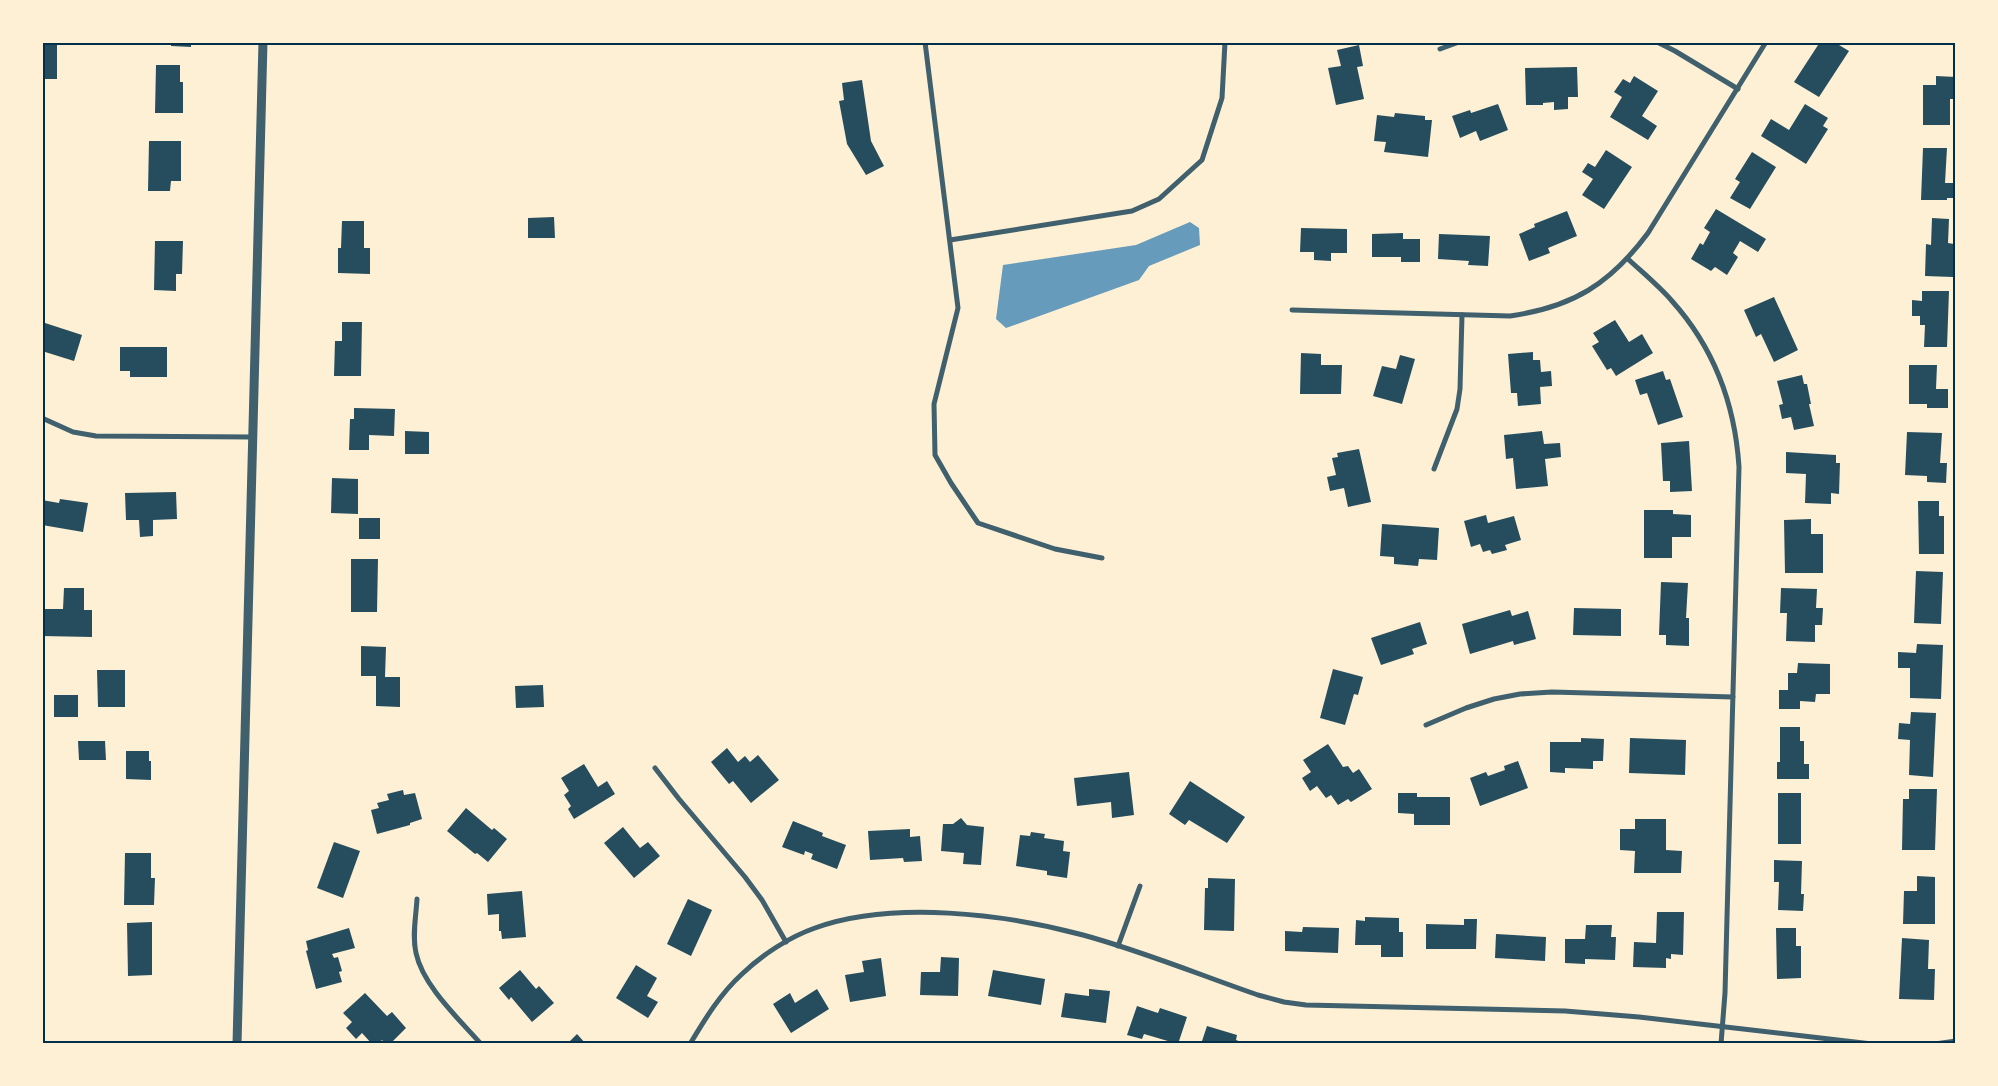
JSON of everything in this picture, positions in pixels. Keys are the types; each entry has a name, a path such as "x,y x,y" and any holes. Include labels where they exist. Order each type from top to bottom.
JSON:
{"street":[{"path":"237,1044 263,42"},
{"path":"925,42 958,308 934,404 935,455 978,523 1055,549 1102,558"},
{"path":"950,240 1132,211 1159,199 1202,160 1222,98 1225,42"},
{"path":"1440,49 1458,42"},
{"path":"1656,42 1675,51 1738,89"},
{"path":"1292,310 1510,316 1534,312 1575,298 1603,281 1628,259 1648,233 1766,42"},
{"path":"1628,259 1671,299 1708,350 1721,378 1732,410 1737,441 1739,467 1733,697 1721,1044"},
{"path":"1434,469 1457,409 1460,388 1462,315"},
{"path":"42,418 73,432 96,436 253,437"},
{"path":"1426,725 1466,708 1494,699 1520,694 1552,692 1733,697"},
{"path":"655,768 745,876 762,900 786,942"},
{"path":"1118,946 1140,886"},
{"path":"417,899 414,943 421,967 430,984 481,1044"},
{"path":"690,1044 711,1010 742,974 761,958 786,942 814,928 842,920 893,914 940,914 994,917 1028,922 1084,936 1258,995 1298,1004 1565,1011 1639,1017 1872,1044"},
{"path":"1935,1044 1956,1041"}],"water":[{"path":"1190,222 1199,228 1200,245 1149,266 1139,280 1006,328 996,319 1003,265 1136,245"}],"building":[{"path":"42,42 57,42 57,79 42,79"},
{"path":"171,42 191,42 191,47 171,46"},
{"path":"1820,42 1834,42 1849,51 1819,97 1794,82"},
{"path":"1359,45 1363,66 1357,67 1364,99 1336,105 1328,68 1341,66 1337,50"},
{"path":"156,65 180,65 180,82 183,82 183,113 155,113"},
{"path":"1577,67 1578,97 1568,97 1568,109 1554,110 1554,102 1543,103 1543,105 1526,105 1525,68"},
{"path":"1634,76 1658,91 1642,116 1657,126 1648,140 1610,117 1622,97 1614,92 1623,79 1630,83"},
{"path":"1936,76 1956,77 1955,99 1950,99 1950,125 1923,125 1923,85 1936,85"},
{"path":"862,80 871,141 884,166 866,175 847,144 839,101 844,100 842,83"},
{"path":"1498,104 1508,130 1480,141 1476,131 1460,138 1452,116 1470,110 1471,113"},
{"path":"1805,104 1828,118 1823,126 1828,129 1806,164 1761,136 1771,119 1789,130"},
{"path":"1395,113 1425,116 1425,120 1432,120 1428,157 1384,152 1386,142 1374,141 1377,115 1394,117"},
{"path":"149,141 181,141 181,181 171,181 170,191 148,191"},
{"path":"1923,148 1947,148 1945,183 1954,183 1953,198 1947,198 1947,200 1921,200"},
{"path":"1606,150 1632,167 1604,209 1582,195 1593,179 1582,172 1588,163 1595,167"},
{"path":"1752,152 1776,167 1750,209 1730,198 1740,182 1735,179"},
{"path":"1716,209 1766,239 1758,252 1740,241 1733,253 1738,257 1727,275 1715,267 1711,271 1691,259 1700,243 1703,245 1710,232 1704,228"},
{"path":"1567,211 1577,236 1548,248 1550,253 1529,261 1519,234 1535,227 1534,224"},
{"path":"554,217 555,238 528,238 528,218"},
{"path":"1932,218 1949,219 1948,243 1954,244 1953,277 1925,276 1926,244 1931,245"},
{"path":"342,221 364,221 364,248 370,248 370,274 338,273 338,248 341,248"},
{"path":"1301,228 1347,229 1347,253 1331,253 1331,261 1314,260 1314,252 1300,252"},
{"path":"1403,233 1403,239 1420,239 1420,262 1401,262 1401,257 1372,257 1372,234"},
{"path":"1439,234 1490,236 1488,266 1468,265 1469,261 1438,259"},
{"path":"155,241 183,241 182,274 176,274 176,291 154,290"},
{"path":"1922,291 1949,291 1947,347 1924,347 1925,325 1920,325 1920,316 1912,316 1912,300 1922,301"},
{"path":"1774,297 1798,350 1774,362 1761,334 1756,337 1744,310"},
{"path":"1615,320 1629,342 1642,334 1653,353 1616,376 1611,368 1607,370 1592,346 1599,342 1593,333"},
{"path":"42,322 82,335 74,361 42,351"},
{"path":"342,322 362,322 361,376 334,376 335,341 342,341"},
{"path":"120,347 167,347 167,377 130,377 130,371 120,371"},
{"path":"1533,352 1533,360 1540,360 1541,372 1551,371 1552,386 1540,387 1541,404 1518,406 1517,393 1511,393 1508,354"},
{"path":"1301,353 1321,354 1321,365 1342,365 1341,394 1300,394"},
{"path":"1400,355 1415,359 1402,404 1373,396 1382,366 1396,369"},
{"path":"1909,365 1937,365 1936,389 1948,389 1948,408 1927,408 1927,404 1909,404"},
{"path":"1663,371 1666,380 1670,379 1683,417 1658,425 1647,393 1640,395 1635,380"},
{"path":"1802,375 1804,384 1807,384 1814,426 1794,430 1791,417 1782,419 1779,405 1783,404 1777,381"},
{"path":"354,408 395,409 394,436 369,435 369,450 349,450 350,419 354,419"},
{"path":"405,431 429,432 429,454 405,454"},
{"path":"1542,431 1544,444 1560,443 1561,457 1545,459 1548,486 1516,489 1513,458 1506,459 1504,435"},
{"path":"1907,432 1942,433 1940,463 1947,463 1946,483 1927,482 1927,476 1905,475"},
{"path":"1689,441 1692,491 1670,492 1670,481 1663,481 1661,443"},
{"path":"1359,449 1371,502 1348,507 1344,488 1330,491 1327,477 1336,475 1332,458 1338,457 1337,453"},
{"path":"1786,452 1836,455 1836,463 1840,463 1839,494 1831,493 1831,504 1805,503 1806,474 1786,473"},
{"path":"332,478 358,479 358,514 331,513"},
{"path":"176,492 177,519 153,520 153,536 140,537 139,520 126,520 125,493"},
{"path":"60,499 88,503 83,532 42,525 42,500 59,503"},
{"path":"1918,501 1939,501 1939,516 1944,516 1944,554 1919,554"},
{"path":"1644,510 1673,510 1673,514 1691,515 1691,537 1672,537 1672,558 1644,558"},
{"path":"1486,515 1488,523 1514,516 1521,540 1505,545 1507,550 1492,554 1490,550 1483,552 1480,544 1471,547 1464,521"},
{"path":"359,518 380,518 380,539 359,539"},
{"path":"1811,519 1811,534 1823,534 1823,573 1785,573 1784,520"},
{"path":"1382,524 1439,528 1437,560 1419,559 1418,566 1394,564 1394,557 1380,556"},
{"path":"351,559 378,559 377,612 351,612"},
{"path":"1916,571 1943,572 1941,624 1914,623"},
{"path":"1661,582 1688,583 1686,618 1689,618 1689,646 1666,645 1666,635 1659,635"},
{"path":"64,588 84,588 84,610 92,610 92,637 42,636 42,609 63,609"},
{"path":"1781,588 1817,589 1816,608 1823,608 1822,625 1815,625 1815,642 1786,641 1787,613 1780,613"},
{"path":"1574,608 1621,609 1621,636 1573,635"},
{"path":"1510,610 1512,616 1528,611 1536,639 1514,645 1513,641 1470,654 1462,624"},
{"path":"1420,622 1427,644 1412,649 1414,654 1381,665 1371,638"},
{"path":"1917,644 1943,645 1941,699 1910,698 1910,668 1898,668 1898,652 1916,653"},
{"path":"361,646 386,647 385,677 400,677 400,707 376,706 376,676 361,676"},
{"path":"1798,663 1830,664 1830,694 1816,694 1815,702 1800,701 1800,709 1779,709 1779,690 1788,690 1788,673 1797,673"},
{"path":"1333,669 1363,677 1358,695 1354,694 1345,725 1320,718"},
{"path":"97,670 125,670 125,707 98,707"},
{"path":"543,685 544,707 516,708 515,686"},
{"path":"54,695 78,695 78,717 54,717"},
{"path":"1911,712 1936,713 1933,777 1909,775 1910,740 1898,739 1899,723 1910,724"},
{"path":"1780,727 1800,727 1800,741 1804,741 1804,764 1809,764 1809,779 1777,779 1777,762 1780,762"},
{"path":"1581,738 1604,739 1603,761 1593,761 1593,769 1565,768 1565,773 1550,772 1550,742 1581,742"},
{"path":"1630,738 1686,740 1685,775 1629,773"},
{"path":"78,741 105,741 106,760 79,760"},
{"path":"1328,744 1343,767 1348,766 1353,773 1359,769 1372,789 1351,802 1348,799 1338,805 1331,795 1326,798 1317,786 1310,791 1302,778 1311,772 1303,760"},
{"path":"727,748 738,762 745,756 750,762 758,755 779,780 751,803 733,781 729,784 711,762"},
{"path":"126,751 149,751 151,780 126,779"},
{"path":"1518,761 1528,788 1480,806 1470,778 1486,772 1488,776 1505,770 1504,766"},
{"path":"584,764 598,787 607,781 615,794 574,819 568,809 571,806 564,795 569,791 561,778"},
{"path":"1129,772 1134,815 1112,818 1111,802 1077,806 1074,778"},
{"path":"1190,781 1245,817 1227,843 1189,820 1185,825 1169,814"},
{"path":"1909,789 1937,789 1935,850 1902,850 1903,799 1909,799"},
{"path":"403,790 404,795 415,793 422,819 410,823 410,825 377,834 371,810 379,808 377,803 389,800 387,794"},
{"path":"1398,793 1417,793 1417,797 1450,797 1450,825 1414,825 1414,814 1398,813"},
{"path":"1778,793 1801,793 1801,844 1778,844"},
{"path":"466,808 492,830 494,828 507,839 488,862 447,831"},
{"path":"961,818 967,825 984,827 981,865 963,864 964,853 941,851 943,824 953,824"},
{"path":"1635,819 1666,819 1666,850 1682,851 1681,873 1634,873 1635,851 1620,850 1620,829 1635,829"},
{"path":"793,821 823,833 822,836 846,845 837,869 811,859 813,854 805,851 804,855 782,847"},
{"path":"623,827 640,848 648,842 660,856 634,878 604,843"},
{"path":"910,829 910,837 920,836 922,861 904,862 903,858 870,860 868,831"},
{"path":"1031,832 1045,834 1044,838 1064,841 1063,851 1070,852 1067,878 1047,875 1047,871 1016,866 1020,835 1030,836"},
{"path":"334,842 360,851 343,898 317,888"},
{"path":"125,853 151,853 151,878 155,878 154,905 124,905"},
{"path":"1774,860 1802,861 1801,894 1804,894 1803,911 1778,910 1779,882 1774,882"},
{"path":"1917,876 1935,877 1935,924 1903,924 1904,891 1917,891"},
{"path":"1208,878 1235,879 1234,931 1204,930 1205,888 1208,888"},
{"path":"522,891 526,937 502,939 501,931 499,931 499,914 488,915 487,894"},
{"path":"688,899 712,910 691,956 667,944"},
{"path":"1657,912 1684,912 1683,955 1671,954 1671,959 1666,958 1666,968 1633,967 1634,942 1656,943"},
{"path":"1365,917 1399,918 1399,932 1403,932 1403,957 1381,957 1381,945 1355,945 1356,920 1365,921"},
{"path":"1464,919 1477,919 1476,949 1426,949 1426,924 1464,925"},
{"path":"152,922 152,975 128,976 127,923"},
{"path":"1586,925 1612,925 1611,937 1616,937 1615,960 1585,959 1585,964 1565,963 1565,939 1585,939"},
{"path":"1303,927 1339,928 1338,953 1285,951 1285,931 1302,932"},
{"path":"349,928 355,948 332,954 334,958 338,957 342,971 339,972 342,982 316,989 306,951 308,950 306,941"},
{"path":"1776,928 1796,928 1796,946 1801,946 1801,978 1777,979"},
{"path":"1496,934 1546,937 1545,961 1495,958"},
{"path":"1902,938 1929,940 1928,969 1935,969 1934,1000 1899,999"},
{"path":"941,957 959,958 958,996 920,995 921,972 940,972"},
{"path":"881,958 886,996 850,1002 845,975 864,972 862,961"},
{"path":"636,965 657,978 647,996 658,1002 648,1018 616,998"},
{"path":"520,970 536,989 539,986 554,1003 532,1022 511,997 509,1000 499,988"},
{"path":"993,970 1045,979 1041,1005 988,996"},
{"path":"817,989 829,1009 791,1033 773,1004 790,993 795,1003"},
{"path":"1089,989 1110,991 1106,1023 1061,1017 1065,993 1089,996"},
{"path":"365,993 387,1016 392,1012 406,1028 390,1044 385,1044 382,1040 378,1044 372,1044 362,1033 356,1039 346,1028 352,1022 343,1013"},
{"path":"1137,1006 1158,1013 1160,1008 1187,1017 1178,1044 1144,1034 1142,1039 1127,1035"},
{"path":"1207,1026 1237,1035 1236,1040 1246,1044 1201,1044"},
{"path":"577,1034 586,1044 567,1044"}]}
